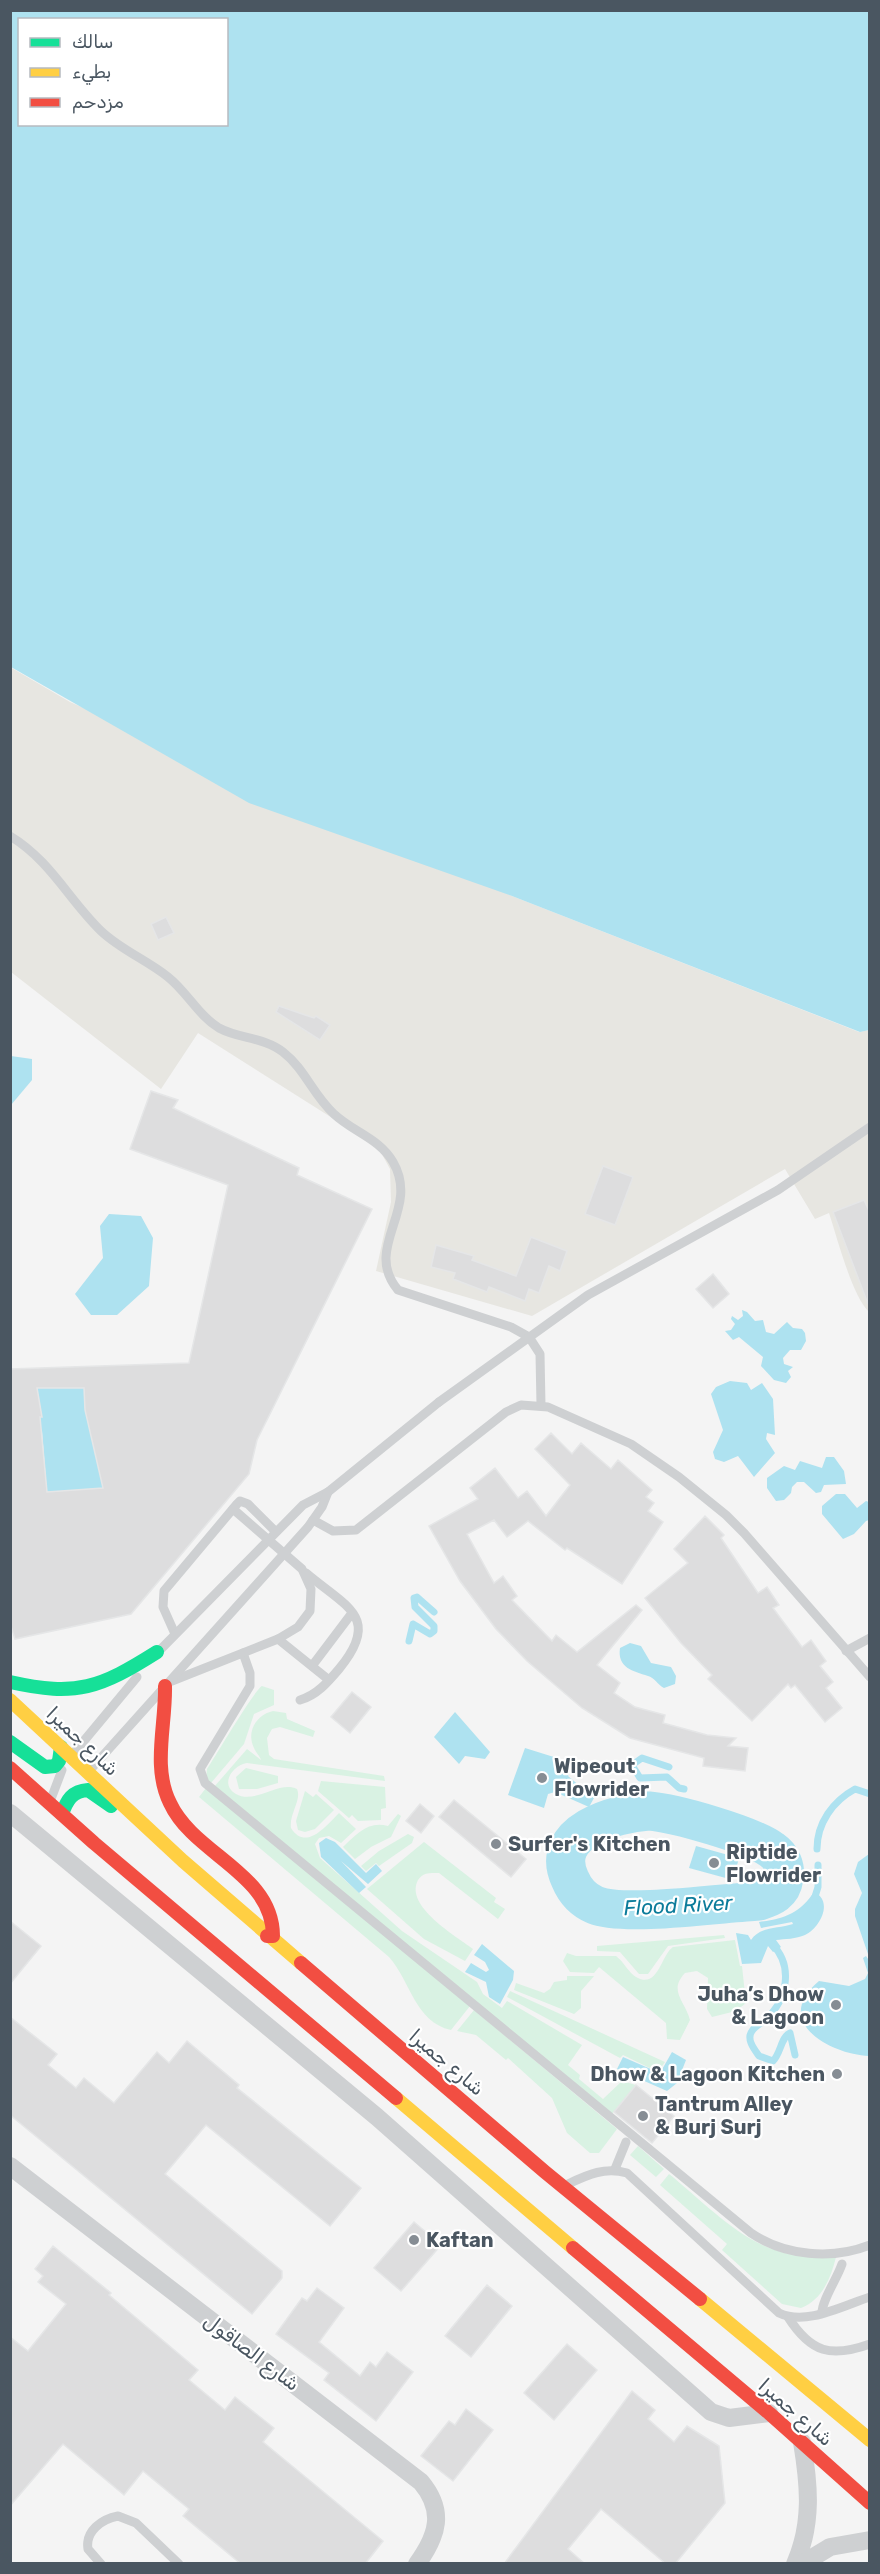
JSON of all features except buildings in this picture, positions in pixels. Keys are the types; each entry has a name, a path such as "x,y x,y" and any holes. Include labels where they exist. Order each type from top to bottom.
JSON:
{"main road":[{"path":"10,1682 52,1691 83,1690 112,1680 158,1652"},
{"path":"62,1815 70,1796 78,1791 88,1790 101,1797 246,1927 262,1936 273,1936 276,1925 267,1904 183,1824 163,1791 159,1761 167,1684"},
{"name":"شارع جميرا","path":"10,1700 183,1861 563,2186 870,2440"},
{"path":"10,1743 45,1767 55,1766 66,1752"},
{"name":"شارع جميرا","path":"10,1768 48,1798 62,1815 769,2413 870,2503"}],"street":[{"path":"10,1813 377,2117 711,2412 729,2418 769,2413"},
{"name":"شارع الصاقول","path":"10,2166 421,2482 434,2503 438,2527 430,2546 417,2564"},
{"path":"795,2564 806,2532 809,2510 809,2487 802,2442"},
{"path":"802,2564 830,2547 870,2540"}],"lane":[{"path":"10,836 39,856 88,917 117,945 169,978 207,1019 218,1027 280,1050 302,1068 314,1091 335,1116 380,1145 394,1163 402,1187 400,1209 385,1252 387,1272 392,1282 398,1290 511,1327 529,1337 540,1354 541,1405"},
{"path":"48,1798 66,1752 175,1634 303,1504 328,1492 439,1402 580,1300 778,1190 870,1127"},
{"path":"313,1520 333,1531 356,1530 506,1412 521,1405 541,1405 631,1444 726,1515 870,1677"},
{"path":"48,1798 88,1772 313,1520 328,1492"},
{"path":"175,1634 163,1607 164,1591 232,1509 240,1501 244,1502 275,1531"},
{"path":"232,1509 352,1612 361,1628 358,1644 329,1680 315,1693 300,1700"},
{"path":"167,1684 278,1640 298,1627 310,1611 311,1589 302,1569"},
{"path":"312,1666 352,1612"},
{"path":"278,1640 329,1680"},
{"path":"846,1651 868,1642"},
{"path":"243,1653 250,1673 250,1686 200,1769 205,1784 751,2234 774,2246 800,2252 847,2253 870,2245"},
{"path":"615,2169 626,2142"},
{"path":"563,2186 589,2174 615,2169 638,2180 778,2313 788,2317 822,2313 870,2297"},
{"path":"822,2313 823,2303 835,2285 842,2264"},
{"path":"788,2317 800,2334 824,2351 842,2352 870,2344"},
{"path":"101,2564 88,2549 88,2539 100,2523 118,2516 136,2523 178,2564"}],"green space":[{"path":"262,1686 274,1690 274,1705 254,1714 244,1744 211,1783 206,1779 207,1769"},
{"path":"273,1711 286,1713 287,1719 315,1731 313,1737 280,1727 272,1729 267,1738 269,1755 274,1759 384,1776 385,1781 247,1763 237,1767 230,1775 228,1780 231,1790 243,1797 251,1797 283,1788 297,1789 298,1798 291,1828 297,1835 303,1837 316,1834 339,1813 356,1829 341,1843 329,1836 319,1838 315,1844 320,1858 402,1931 477,1982 483,1994 502,2008 507,2001 582,2045 568,2065 580,2075 579,2079 603,2099 622,2081 636,2085 611,2115 214,1787 247,1749 261,1760 252,1742 252,1730 257,1720"},
{"path":"246,1768 278,1776 278,1783 257,1789 239,1789 236,1777"},
{"path":"321,1781 385,1787 386,1808 381,1809 381,1820 358,1821 352,1815 349,1818 318,1791"},
{"path":"206,1788 470,2006 451,2030 439,2026 421,2010 389,1957 199,1797"},
{"path":"305,1791 313,1797 316,1794 334,1810 315,1829 305,1832 298,1830 296,1821"},
{"path":"398,1814 401,1816 391,1837 371,1847 355,1859 343,1847 369,1827 388,1826"},
{"path":"408,1834 414,1837 412,1843 379,1866 376,1863 366,1871 361,1866 379,1851"},
{"path":"424,1842 496,1898 494,1902 505,1909 498,1919 439,1873 425,1874 420,1877 416,1890 418,1900 425,1910 444,1928 473,1949 465,1961 424,1939 367,1889"},
{"path":"724,1935 725,1938 668,1946 648,1974 639,1974 620,1952 597,1951 597,1946"},
{"path":"735,1940 740,1966 742,1966 746,2003 736,2011 712,2017 707,2009 708,1978 697,1971 685,1973 680,1979 678,1991 690,2020 680,2040 667,2039 666,2023 599,1967 594,1973 570,1972 563,1961 567,1953 576,1956 616,1956 633,1975 643,1980 654,1975 673,1947"},
{"path":"567,1976 594,1976 581,1991 581,2008 574,2014 514,1990 516,1983 544,1993 554,1982 567,1980"},
{"path":"510,1991 665,2062 658,2072 623,2055 620,2058 507,1997"},
{"path":"474,2010 617,2129 599,2153 590,2153 567,2133 552,2098 508,2058 506,2060 476,2035 457,2031"},
{"path":"638,2146 664,2169 656,2177 630,2155"},
{"path":"669,2174 723,2220 769,2248 804,2256 836,2257 825,2287 820,2294 815,2300 801,2308 782,2304 722,2250 727,2244 660,2185"}],"sand":[{"path":"10,667 70,702 512,896 859,1032 869,1030 869,1312 851,1280 829,1213 815,1219 785,1169 532,1316 376,1271 391,1202 390,1169 378,1147 198,1033 161,1089 11,972"}],"water":[{"path":"11,10 869,11 869,1030 860,1032 512,896 249,803 11,667"},
{"path":"11,1056 32,1059 32,1080 11,1105"},
{"path":"109,1214 141,1216 153,1238 149,1286 117,1315 91,1315 75,1294 103,1258 100,1226"},
{"path":"742,1310 755,1321 763,1320 766,1332 774,1334 787,1322 793,1328 802,1329 805,1333 806,1341 801,1350 790,1350 783,1358 784,1364 793,1367 788,1371 791,1377 786,1383 774,1380 761,1366 763,1357 739,1337 733,1340 725,1331 731,1330 735,1324 731,1319 732,1316 738,1320 743,1316"},
{"path":"730,1381 747,1383 751,1390 762,1383 773,1399 775,1435 767,1433 766,1439 775,1453 754,1477 738,1456 724,1462 715,1459 713,1452 723,1430 711,1394 716,1387"},
{"path":"37,1388 84,1388 85,1410 103,1488 47,1492 42,1431 28,1417 42,1416"},
{"path":"826,1457 834,1457 844,1471 846,1484 824,1485 821,1492 816,1493 804,1482 797,1482 784,1500 776,1501 767,1488 767,1478 784,1466 795,1470 800,1461 822,1468"},
{"path":"836,1494 845,1494 857,1508 866,1501 869,1502 869,1520 854,1534 843,1539 822,1514 822,1506"},
{"path":"630,1643 641,1646 651,1663 671,1667 676,1676 675,1684 664,1688 650,1677 627,1668 621,1660 620,1648"},
{"path":"455,1712 490,1752 485,1759 465,1756 459,1764 434,1737"},
{"name":"Wipeout Flowrider","path":"525,1748 573,1763 568,1776 594,1798 589,1807 555,1792 548,1794 544,1808 508,1795"},
{"path":"326,1838 335,1842 366,1873 376,1864 382,1871 368,1884 341,1861 366,1887 359,1893 321,1857 319,1843"},
{"name":"Riptide Flowrider","path":"696,1846 739,1858 733,1880 689,1868"},
{"path":"869,1854 869,1957 855,1916 855,1909 862,1893 854,1874 858,1862"},
{"path":"814,1892 820,1896 824,1908 820,1921 811,1932 790,1939 776,1940 781,1947 773,1952 768,1946 761,1963 742,1964 736,1933 748,1935 751,1940 764,1930 793,1924 792,1922 761,1928 759,1922 791,1914"},
{"path":"482,1944 514,1971 513,1980 500,2004 489,1997 486,1982 465,1972 471,1963 486,1972 489,1970 485,1962 474,1955"},
{"name":"Juha’s Dhow & Lagoon","path":"866,1956 870,1962 869,2056 853,2054 823,2042 811,2033 803,2022 801,2009 806,1996 819,1981 849,1986 865,1979 868,1973 863,1958"},
{"path":"672,2052 686,2060 677,2083 667,2091 617,2069 623,2057 660,2073"}],"waterway":[{"path":"409,1641 413,1624 430,1634 434,1631 434,1626 415,1607 414,1598 417,1597 434,1612"},
{"path":"669,1767 642,1758 632,1765 640,1778 667,1777 679,1788 684,1789"},
{"path":"817,1849 820,1830 833,1806 855,1789 870,1794"},
{"name":"Flood River","path":"649,1811 713,1826 762,1844 775,1853 784,1866 783,1883 779,1891 759,1901 650,1910 609,1908 587,1901 570,1879 566,1863 568,1849 576,1837 603,1821 649,1811"},
{"path":"814,1900 818,1887 818,1865"},
{"path":"772,1944 783,1962 785,1972 783,1993 773,2011 752,2031 750,2041 759,2056 773,2061 790,2033 795,2055"}],"traffic: fast":[{"path":"10,1682 53,1689 87,1686 119,1674 157,1652"},
{"path":"10,1742 45,1767 55,1766 59,1761 61,1747"},
{"path":"62,1814 71,1797 78,1792 88,1790 111,1806"}],"traffic: slow":[{"path":"10,1700 183,1861 301,1963"},
{"path":"396,2098 573,2248"},
{"path":"700,2299 870,2440"}],"traffic: jam":[{"path":"165,1686 161,1760 162,1775 170,1803 181,1821 196,1837 247,1880 260,1896 270,1914 273,1936 267,1936"},
{"path":"10,1768 94,1843 396,2098"},
{"path":"301,1963 545,2172 700,2299"},
{"path":"573,2248 769,2413 870,2503"}],"place":[{"name":"Wipeout Flowrider","path":"542,1778"},
{"name":"Surfer's Kitchen","path":"496,1844"},
{"name":"Riptide Flowrider","path":"714,1863"},
{"name":"Juha’s Dhow & Lagoon","path":"836,2005"},
{"name":"Dhow & Lagoon Kitchen","path":"837,2074"},
{"name":"Tantrum Alley & Burj Surj","path":"643,2116"},
{"name":"Kaftan","path":"414,2240"}]}
